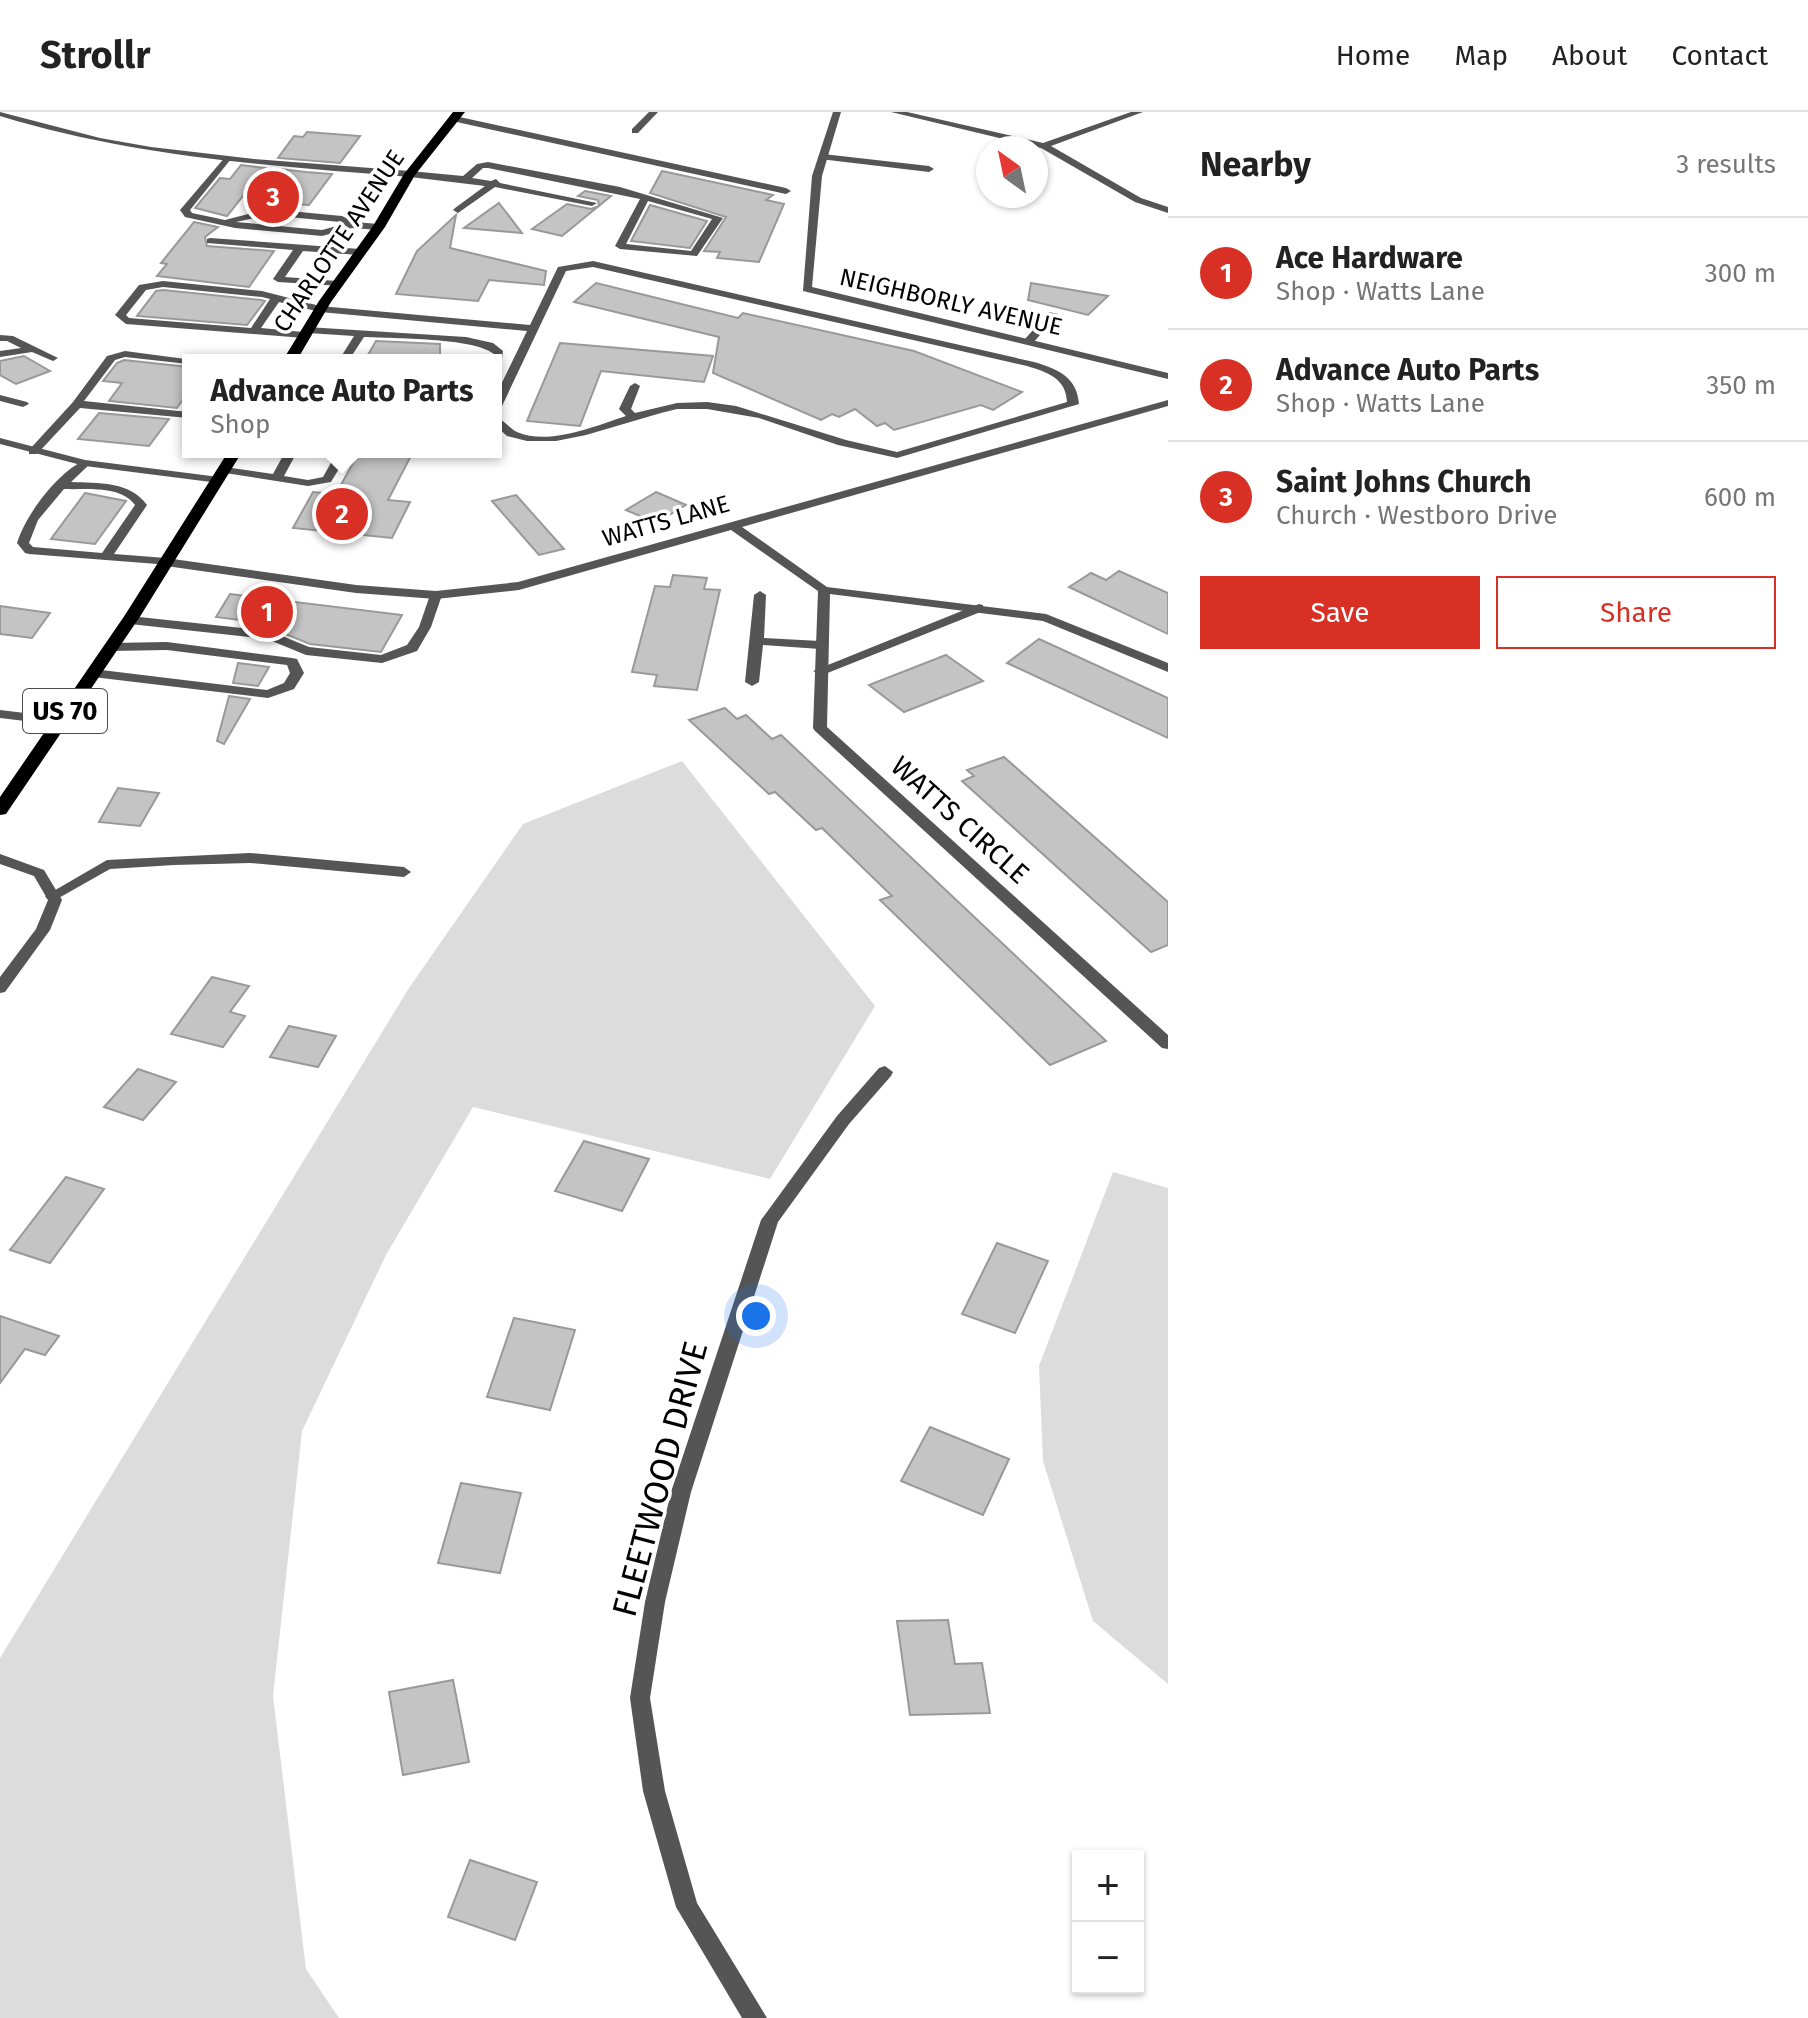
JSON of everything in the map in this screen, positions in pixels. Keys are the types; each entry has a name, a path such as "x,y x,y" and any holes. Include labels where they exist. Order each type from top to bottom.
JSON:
{"main road":[{"name":"CHARLOTTE AVENUE","path":"293,354 322,305 379,227 410,174 457,115"},
{"name":"US 70","path":"0,810 130,620 232,458"}],"street":[{"path":"635,131 654,112"},
{"name":"NEIGHBORLY AVENUE","path":"837,112 817,176 807,289 1168,376"},
{"path":"895,112 1000,136"},
{"path":"1048,145 1139,112"},
{"path":"0,113 103,144 226,159 496,182 592,203"},
{"path":"457,115 786,191"},
{"path":"1048,148 1138,200 1168,210"},
{"path":"823,157 929,169"},
{"path":"226,159 186,213 235,225 322,233 352,225 379,227"},
{"path":"465,179 480,166 488,165 645,198 718,218 694,254 620,246 645,198"},
{"path":"458,210 496,182"},
{"path":"228,221 268,212 342,219 352,225"},
{"path":"210,241 360,252"},
{"path":"300,248 278,279 337,284"},
{"path":"502,393 562,269 593,264 1010,358 1054,372 1065,379 1074,393 1073,404 897,455 873,452 760,412 676,406 591,432 552,438 509,433 502,426"},
{"path":"499,354 489,345 387,334 359,336 254,331 126,321 120,315 143,287 152,284 277,297 322,305 535,324"},
{"path":"254,331 277,297"},
{"path":"1029,341 1053,314"},
{"path":"348,354 359,336"},
{"path":"0,338 53,358"},
{"path":"0,354 33,349"},
{"path":"33,452 77,404 111,358 125,354 182,360"},
{"path":"633,418 625,409 635,386"},
{"path":"0,398 23,404"},
{"name":"WATTS LANE","path":"60,485 26,531 23,543 37,553 166,562 356,589 436,595 519,586 1168,403"},
{"path":"77,404 182,414"},
{"path":"0,441 85,463 277,477 308,483 327,480 340,458"},
{"path":"277,477 288,458"},
{"path":"60,485 85,463"},
{"path":"60,485 128,491 138,497 141,505 106,556"},
{"path":"732,525 824,590 1046,618 1168,668"},
{"name":"WATTS CIRCLE","path":"824,590 820,645 820,728 1168,1044"},
{"path":"130,620 270,635 306,651 382,659 412,648 425,627 436,595"},
{"path":"752,682 760,595"},
{"path":"820,671 979,608"},
{"path":"757,641 820,645"},
{"path":"93,673 268,694 289,686 297,673 292,662 167,646 111,647"},
{"path":"0,714 58,721"},
{"path":"52,896 107,865 174,860 250,858 404,872"},
{"path":"0,859 39,873 55,900 43,930 0,988"},
{"name":"FLEETWOOD DRIVE","path":"755,2018 687,1907 654,1791 640,1698 655,1602 681,1492 770,1220 843,1120 885,1072"}],"shaded area":[{"path":"682,761 875,1006 770,1179 473,1107 386,1255 302,1431 273,1696 306,1969 339,2018 0,2018 0,1658 409,988 523,824"},
{"path":"1113,1172 1168,1188 1168,1684 1093,1621 1043,1461 1039,1366"}],"building":[{"path":"307,132 360,136 340,163 278,158 294,136 303,137"},
{"path":"241,165 265,168 227,216 195,208 220,178 230,179"},
{"path":"271,168 332,174 309,205 248,200"},
{"path":"662,171 773,195 766,200 784,204 759,262 717,258 720,252 704,251 726,217 650,193"},
{"path":"585,191 611,196 599,206 598,200 578,196"},
{"path":"499,203 522,233 464,228"},
{"path":"567,204 591,209 599,206 562,236 532,229"},
{"path":"650,205 707,221 690,248 631,241"},
{"path":"456,215 450,248 546,271 544,285 489,280 478,301 396,294 417,251"},
{"path":"194,222 218,227 205,237 207,246 274,251 249,287 157,276 167,264 161,263"},
{"path":"596,283 738,318 743,313 914,351 1022,392 993,410 981,405 894,430 885,423 877,426 855,409 839,417 832,414 821,420 713,373 719,337 574,302"},
{"path":"1031,283 1108,296 1088,315 1028,300"},
{"path":"156,291 265,301 247,325 137,316"},
{"path":"376,341 440,344 440,354 368,354"},
{"path":"560,343 713,356 704,382 601,371 580,426 527,421"},
{"path":"24,356 50,371 16,384 0,375 0,361"},
{"path":"124,360 182,366 182,401 177,408 109,401 122,383 103,381 117,363"},
{"path":"99,413 169,419 149,446 78,439"},
{"path":"356,458 410,458 388,500 410,502 392,538 293,528 313,492 336,494"},
{"path":"656,492 686,505 656,523 626,510"},
{"path":"85,493 126,501 95,544 51,539"},
{"path":"516,495 564,549 539,555 492,501"},
{"path":"1119,571 1168,593 1168,634 1069,587 1091,573 1106,580"},
{"path":"673,575 707,578 704,589 720,590 697,690 654,686 657,675 632,672 655,586 670,587"},
{"path":"230,594 402,615 381,652 310,644 278,631 281,625 216,617"},
{"path":"0,606 50,613 32,638 0,634"},
{"path":"1039,639 1168,698 1168,738 1007,663"},
{"path":"946,655 983,681 904,712 869,685"},
{"path":"238,663 269,667 258,686 233,683"},
{"path":"229,696 250,699 224,744 217,741"},
{"path":"725,708 737,719 746,715 772,739 781,735 1106,1041 1050,1065 880,900 892,896 822,828 816,830 775,792 769,794 689,720"},
{"path":"1004,757 1168,902 1168,945 1151,952 962,781 974,776 967,770"},
{"path":"118,788 159,793 140,826 99,822"},
{"path":"212,977 249,986 230,1012 245,1016 223,1047 171,1034"},
{"path":"289,1026 336,1036 318,1067 270,1057"},
{"path":"138,1069 176,1082 143,1120 104,1107"},
{"path":"584,1141 649,1159 622,1211 555,1191"},
{"path":"66,1177 104,1189 50,1263 10,1250"},
{"path":"997,1243 1048,1261 1015,1333 962,1314"},
{"path":"0,1316 59,1336 45,1355 25,1349 0,1383"},
{"path":"514,1318 575,1330 550,1410 487,1397"},
{"path":"930,1427 1009,1459 983,1515 901,1481"},
{"path":"461,1483 521,1493 500,1573 438,1563"},
{"path":"948,1620 955,1664 982,1663 990,1713 910,1715 897,1621"},
{"path":"453,1680 469,1762 403,1775 389,1692"},
{"path":"470,1860 537,1882 515,1940 448,1917"}],"place":[{"name":"Saint Johns Church","path":"273,197"},
{"name":"Advance Auto Parts","path":"342,514"},
{"name":"Ace Hardware","path":"267,612"}]}
